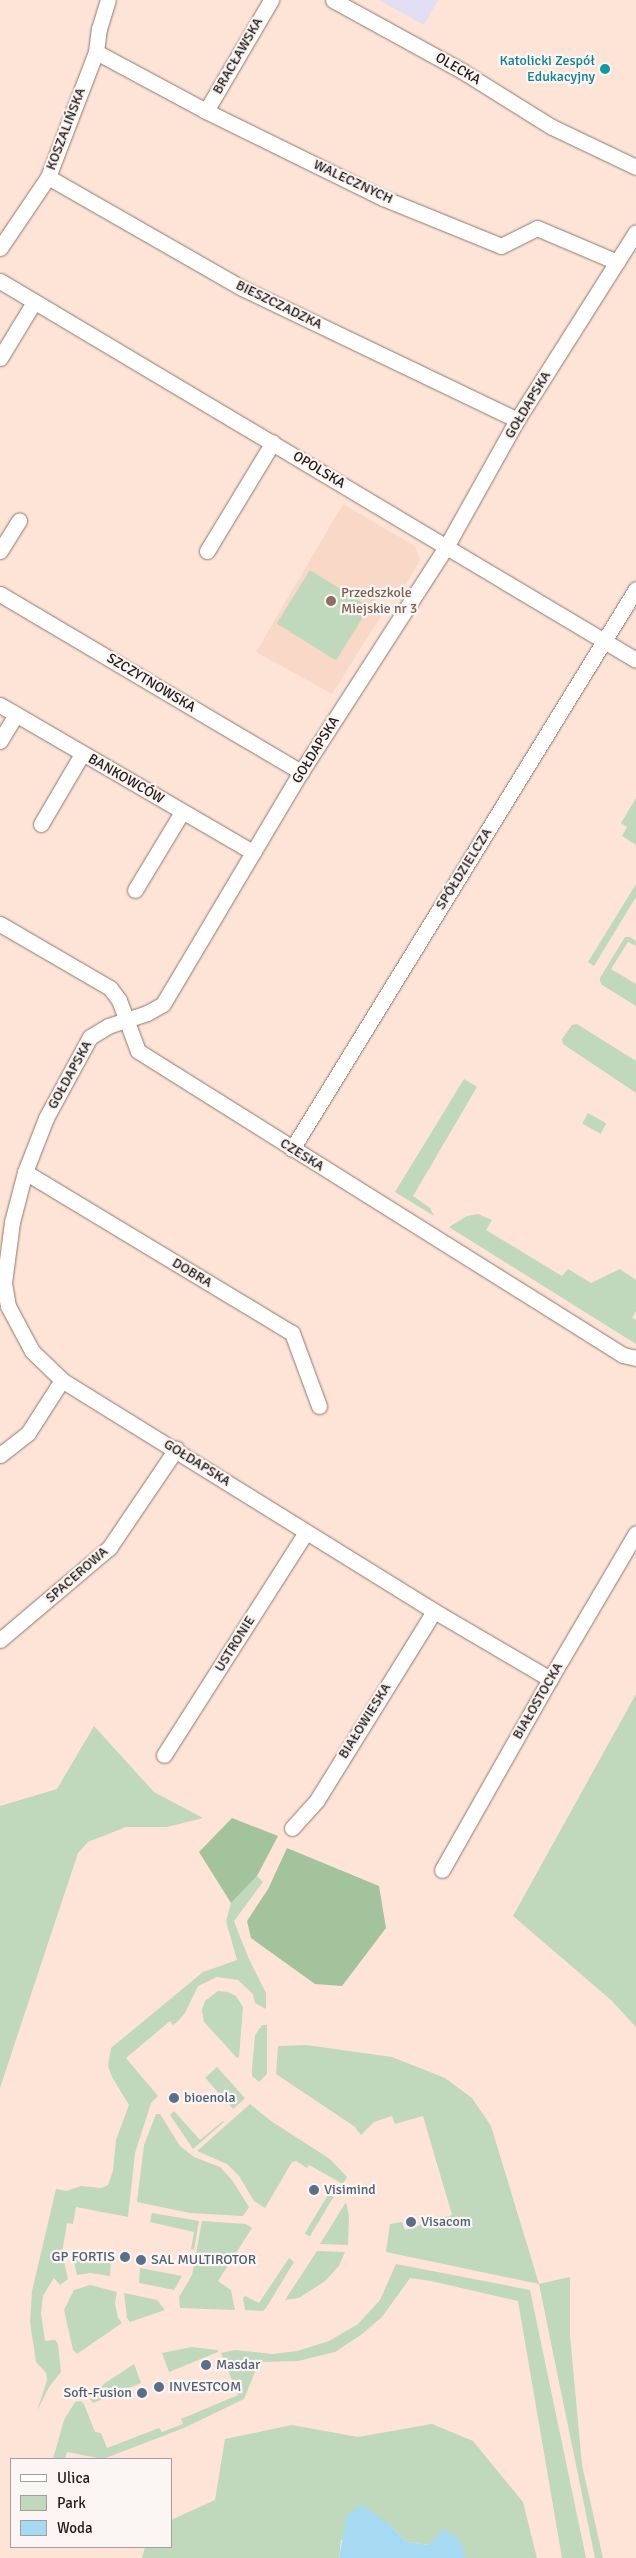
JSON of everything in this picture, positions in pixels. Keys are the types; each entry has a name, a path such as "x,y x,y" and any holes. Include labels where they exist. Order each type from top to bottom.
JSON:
{"street":[{"name":"KOSZALIŃSKA","path":"0,248 48,177 96,52 99,29 108,0"},
{"name":"BRACŁAWSKA","path":"206,111 270,0"},
{"name":"OLECKA","path":"333,0 462,70 552,126 636,167"},
{"name":"WALECZNYCH","path":"96,52 206,111 383,198 501,246 537,228 617,262"},
{"name":"BIESZCZADZKA","path":"48,177 242,288 517,420"},
{"name":"GOŁDAPSKA","path":"550,1679 434,1611 176,1449 62,1380 32,1351 4,1307 4,1283 12,1222 25,1172 46,1118 90,1037 108,1026 147,1013 163,1004 301,772 446,547 517,420 636,232"},
{"name":"OPOLSKA","path":"0,281 636,660"},
{"path":"0,358 34,302"},
{"path":"207,551 273,442"},
{"path":"0,551 19,521"},
{"name":"SPÓŁDZIELCZA","path":"292,1149 636,589"},
{"name":"SZCZYTNOWSKA","path":"0,594 301,772"},
{"name":"BANKOWCÓW","path":"0,705 253,852"},
{"path":"0,741 16,714"},
{"path":"41,824 82,754"},
{"path":"135,890 182,812"},
{"name":"CZESKA","path":"0,924 110,988 119,1000 138,1051 623,1355 636,1358"},
{"name":"DOBRA","path":"25,1172 292,1333 319,1406"},
{"path":"0,1455 28,1433 62,1380"},
{"name":"SPACEROWA","path":"0,1640 109,1548 176,1449"},
{"name":"USTRONIE","path":"164,1755 306,1532"},
{"name":"BIAŁOSTOCKA","path":"442,1870 550,1679 636,1533"},
{"name":"BIAŁOWIESKA","path":"292,1828 317,1800 434,1611"}],"shaded area":[{"path":"379,0 438,0 424,25"},
{"name":"Przedszkole Miejskie nr 3","path":"343,504 415,546 420,560 399,595 385,587 370,610 381,616 332,694 256,652"}],"green space":[{"path":"310,570 369,607 336,661 277,623"},
{"path":"636,798 636,845 622,836 627,827 621,823"},
{"path":"636,884 636,897 594,966 588,962"},
{"path":"625,937 630,937 636,941 636,946 628,942 611,969 636,984 636,1006 602,985 600,981"},
{"path":"577,1024 636,1061 636,1093 563,1044 562,1039 572,1025"},
{"path":"464,1079 477,1087 413,1196 430,1208 434,1216 395,1192"},
{"path":"588,1113 606,1123 601,1134 582,1123"},
{"path":"478,1214 492,1220 486,1230 562,1276 568,1269 591,1283 620,1269 636,1280 636,1311 632,1318 636,1320 636,1344 449,1227 467,1216"},
{"path":"636,1694 636,2027 612,2001 513,1916"},
{"path":"94,1726 154,1792 203,1818 167,1827 126,1827 88,1842 78,1853 0,2088 0,1806 57,1789"},
{"path":"232,1818 278,1836 257,1876 231,1903 199,1852"},
{"path":"287,1848 379,1886 386,1928 342,1986 315,1984 251,1938 247,1921 268,1889"},
{"path":"257,1876 263,1882 234,1921 248,1957 266,1993 266,2009 255,2003 253,1994 238,1980 217,1977 198,1986 185,2013 178,2021 173,2025 170,2021 126,2058 158,2096 151,2103 135,2153 128,2217 76,2207 73,2224 67,2223 62,2253 68,2279 60,2285 54,2278 43,2296 41,2313 45,2341 55,2340 58,2344 61,2372 49,2387 37,2411 47,2380 46,2373 36,2362 30,2322 32,2291 56,2189 66,2191 81,2186 101,2188 108,2185 113,2171 116,2140 129,2105 112,2077 108,2066 111,2048 203,1972 237,1960 226,1921 231,1903"},
{"path":"218,1991 228,1992 236,1996 243,2007 239,2057 237,2058 204,2022 202,2010 205,2001"},
{"path":"262,2025 267,2025 267,2074 259,2082 252,2076 252,2069 255,2035"},
{"path":"306,2045 392,2057 445,2078 472,2098 491,2126 539,2284 386,2252 390,2224 402,2222 405,2230 452,2215 423,2116 395,2124 392,2116 374,2122 361,2135 355,2127 276,2074 278,2046"},
{"path":"217,2067 245,2098 233,2109 205,2078"},
{"path":"250,2104 271,2121 330,2159 347,2177 343,2184 309,2165 307,2168 296,2161 292,2162 265,2208 254,2201 239,2176 227,2164 197,2151"},
{"path":"174,2111 200,2140 224,2122 193,2149 170,2115"},
{"path":"156,2114 160,2114 180,2146 194,2157 220,2167 232,2180 249,2207 243,2216 190,2213 137,2202 144,2145"},
{"path":"332,2188 337,2191 310,2237 305,2233"},
{"path":"346,2202 349,2216 348,2245 320,2244"},
{"path":"152,2213 199,2221 194,2250 191,2249 194,2232 150,2222"},
{"path":"202,2221 246,2224 252,2228 218,2281 231,2290 235,2310 180,2308 179,2297 192,2275"},
{"path":"317,2251 345,2252 339,2266 325,2281 299,2298 285,2300"},
{"path":"72,2254 111,2261 110,2276 90,2273 77,2275"},
{"path":"289,2258 294,2262 266,2308 263,2311 245,2310 243,2298 245,2296 259,2303"},
{"path":"396,2264 530,2290 586,2558 562,2558 518,2301 431,2281 410,2278 382,2317 361,2335 335,2352 298,2361 259,2362 244,2399 184,2428 106,2458 67,2452 65,2458 53,2458 64,2420 75,2402 81,2401 84,2404 95,2432 101,2433 107,2448 159,2428 162,2432 183,2424 181,2419 238,2395 221,2353 235,2350 273,2354 297,2351 329,2341 358,2324 380,2300"},
{"path":"140,2268 182,2276 174,2290 139,2283"},
{"path":"570,2277 570,2335 582,2465 603,2558 595,2558 539,2284"},
{"path":"90,2285 117,2292 115,2303 118,2318 122,2323 77,2354 73,2350 64,2310 74,2290"},
{"path":"124,2293 157,2300 165,2310 130,2322 127,2318"},
{"path":"191,2347 218,2350 218,2352 169,2372 162,2353"},
{"path":"134,2364 141,2383 93,2403 90,2399 105,2383"},
{"path":"432,2424 473,2441 523,2502 537,2558 466,2558 465,2555 429,2545 407,2542 391,2526 341,2540 339,2558 142,2558 145,2548 172,2548 172,2520 215,2500 225,2439 292,2425 358,2437"}],"water":[{"path":"362,2505 391,2526 407,2542 429,2545 443,2529 460,2540 466,2558 339,2558 347,2515"}],"place":[{"name":"Katolicki Zespół Edukacyjny","path":"605,69"},
{"name":"Przedszkole Miejskie nr 3","path":"331,601"},
{"name":"bioenola","path":"174,2098"},
{"name":"Visimind","path":"314,2190"},
{"name":"Visacom","path":"411,2222"},
{"name":"GP FORTIS","path":"125,2257"},
{"name":"SAL MULTIROTOR","path":"141,2260"},
{"name":"Masdar","path":"206,2365"},
{"name":"INVESTCOM","path":"159,2387"},
{"name":"Soft-Fusion","path":"142,2393"}]}
